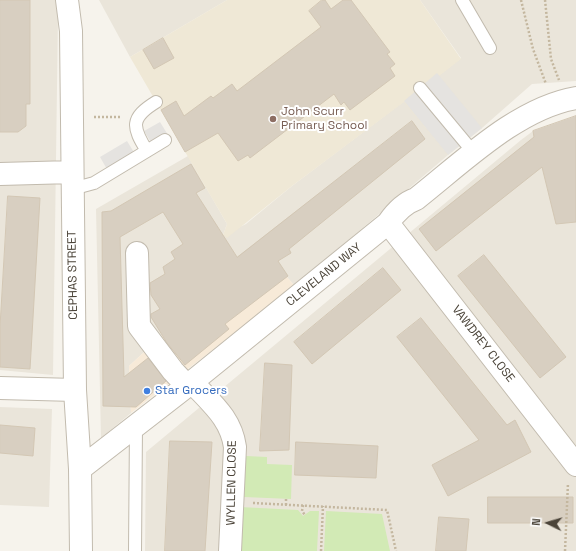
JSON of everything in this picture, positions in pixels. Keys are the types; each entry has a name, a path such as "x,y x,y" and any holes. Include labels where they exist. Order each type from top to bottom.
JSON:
{"street":[{"name":"CEPHAS STREET","path":"66,0 71,32 75,390 80,469 81,551"},
{"name":"CLEVELAND WAY","path":"80,469 190,384 388,223 395,213 409,202 416,199 515,122 565,100"},
{"path":"0,174 72,180"},
{"name":"VAWDREY CLOSE","path":"388,223 573,460"},
{"name":"WYLLEN CLOSE","path":"137,253 139,326 173,371 190,384 228,422 233,434 235,447 230,551"},
{"path":"0,388 75,390"}],"lane":[{"path":"462,0 490,48"},
{"path":"420,88 474,153"},
{"path":"147,151 137,135 136,123 147,107 156,102"},
{"path":"72,180 94,183 166,140"},
{"path":"135,551 136,426"}],"path":[{"path":"521,0 533,49 565,100"},
{"path":"545,0 551,60 565,100"},
{"path":"93,117 139,117"},
{"path":"565,551 573,460"},
{"path":"286,499 286,505"},
{"path":"232,502 387,510 396,551"},
{"path":"303,505 302,511 305,515"},
{"path":"321,551 323,506"}],"shaded area":[{"path":"0,0 55,0 58,15 53,375 0,370"},
{"path":"99,0 227,0 130,57"},
{"name":"John Scurr Primary School","path":"227,0 420,0 461,59 439,76 482,128 448,155 404,102 292,186 227,238 223,235 227,224 130,57"},
{"path":"420,0 576,0 576,81 532,84 295,286 259,246 129,366 131,413 101,438 96,209 188,156 227,224 223,235 246,224 292,186 461,58"},
{"path":"437,73 482,128 448,155 404,101"},
{"path":"576,116 576,551 145,551 146,452 521,140 533,131"},
{"path":"160,122 168,135 152,144 144,131"},
{"path":"127,141 135,154 108,171 100,157"},
{"path":"259,246 295,286 131,413 129,366"},
{"path":"0,407 52,409 49,507 0,505"}],"green space":[{"path":"246,456 267,457 267,464 292,465 291,499 244,497"},
{"path":"240,507 298,510 303,516 310,511 319,511 317,551 238,551"},
{"path":"326,511 382,514 390,551 324,551"}],"building":[{"path":"0,0 30,0 30,104 26,104 26,126 18,132 0,132"},
{"path":"322,0 325,0 331,9 343,0 351,0 390,52 387,54 395,64 390,68 395,76 350,110 344,102 341,105 334,94 250,158 248,155 238,161 218,133 185,152 161,110 176,101 184,116 211,96 213,98 232,84 237,91 321,27 309,11"},
{"path":"163,38 174,58 154,69 143,50"},
{"path":"576,116 576,222 556,224 542,167 436,251 419,229 534,137 533,131"},
{"path":"412,121 425,139 289,249 291,253 278,261 288,276 225,324 229,329 185,365 167,343 151,317 151,314 160,309 151,295 150,283 165,274 163,267 175,259 171,252 183,244 163,212 120,237 124,377 148,358 166,381 136,407 103,406 102,212 111,211 191,164 205,188 196,193 237,257"},
{"path":"8,196 40,198 30,369 0,367 0,327"},
{"path":"484,255 566,357 540,378 458,276"},
{"path":"383,268 401,290 312,364 294,342"},
{"path":"421,318 507,425 515,420 531,452 448,496 432,465 479,440 397,337"},
{"path":"265,363 292,365 289,450 260,451"},
{"path":"0,425 35,428 33,456 0,453"},
{"path":"170,441 212,442 205,551 165,551"},
{"path":"296,442 378,446 376,478 295,475"},
{"path":"488,497 573,497 573,523 488,523"},
{"path":"439,517 469,519 466,551 436,551"}],"place":[{"name":"John Scurr Primary School","path":"273,119"},
{"name":"Star Grocers","path":"147,391"}]}
